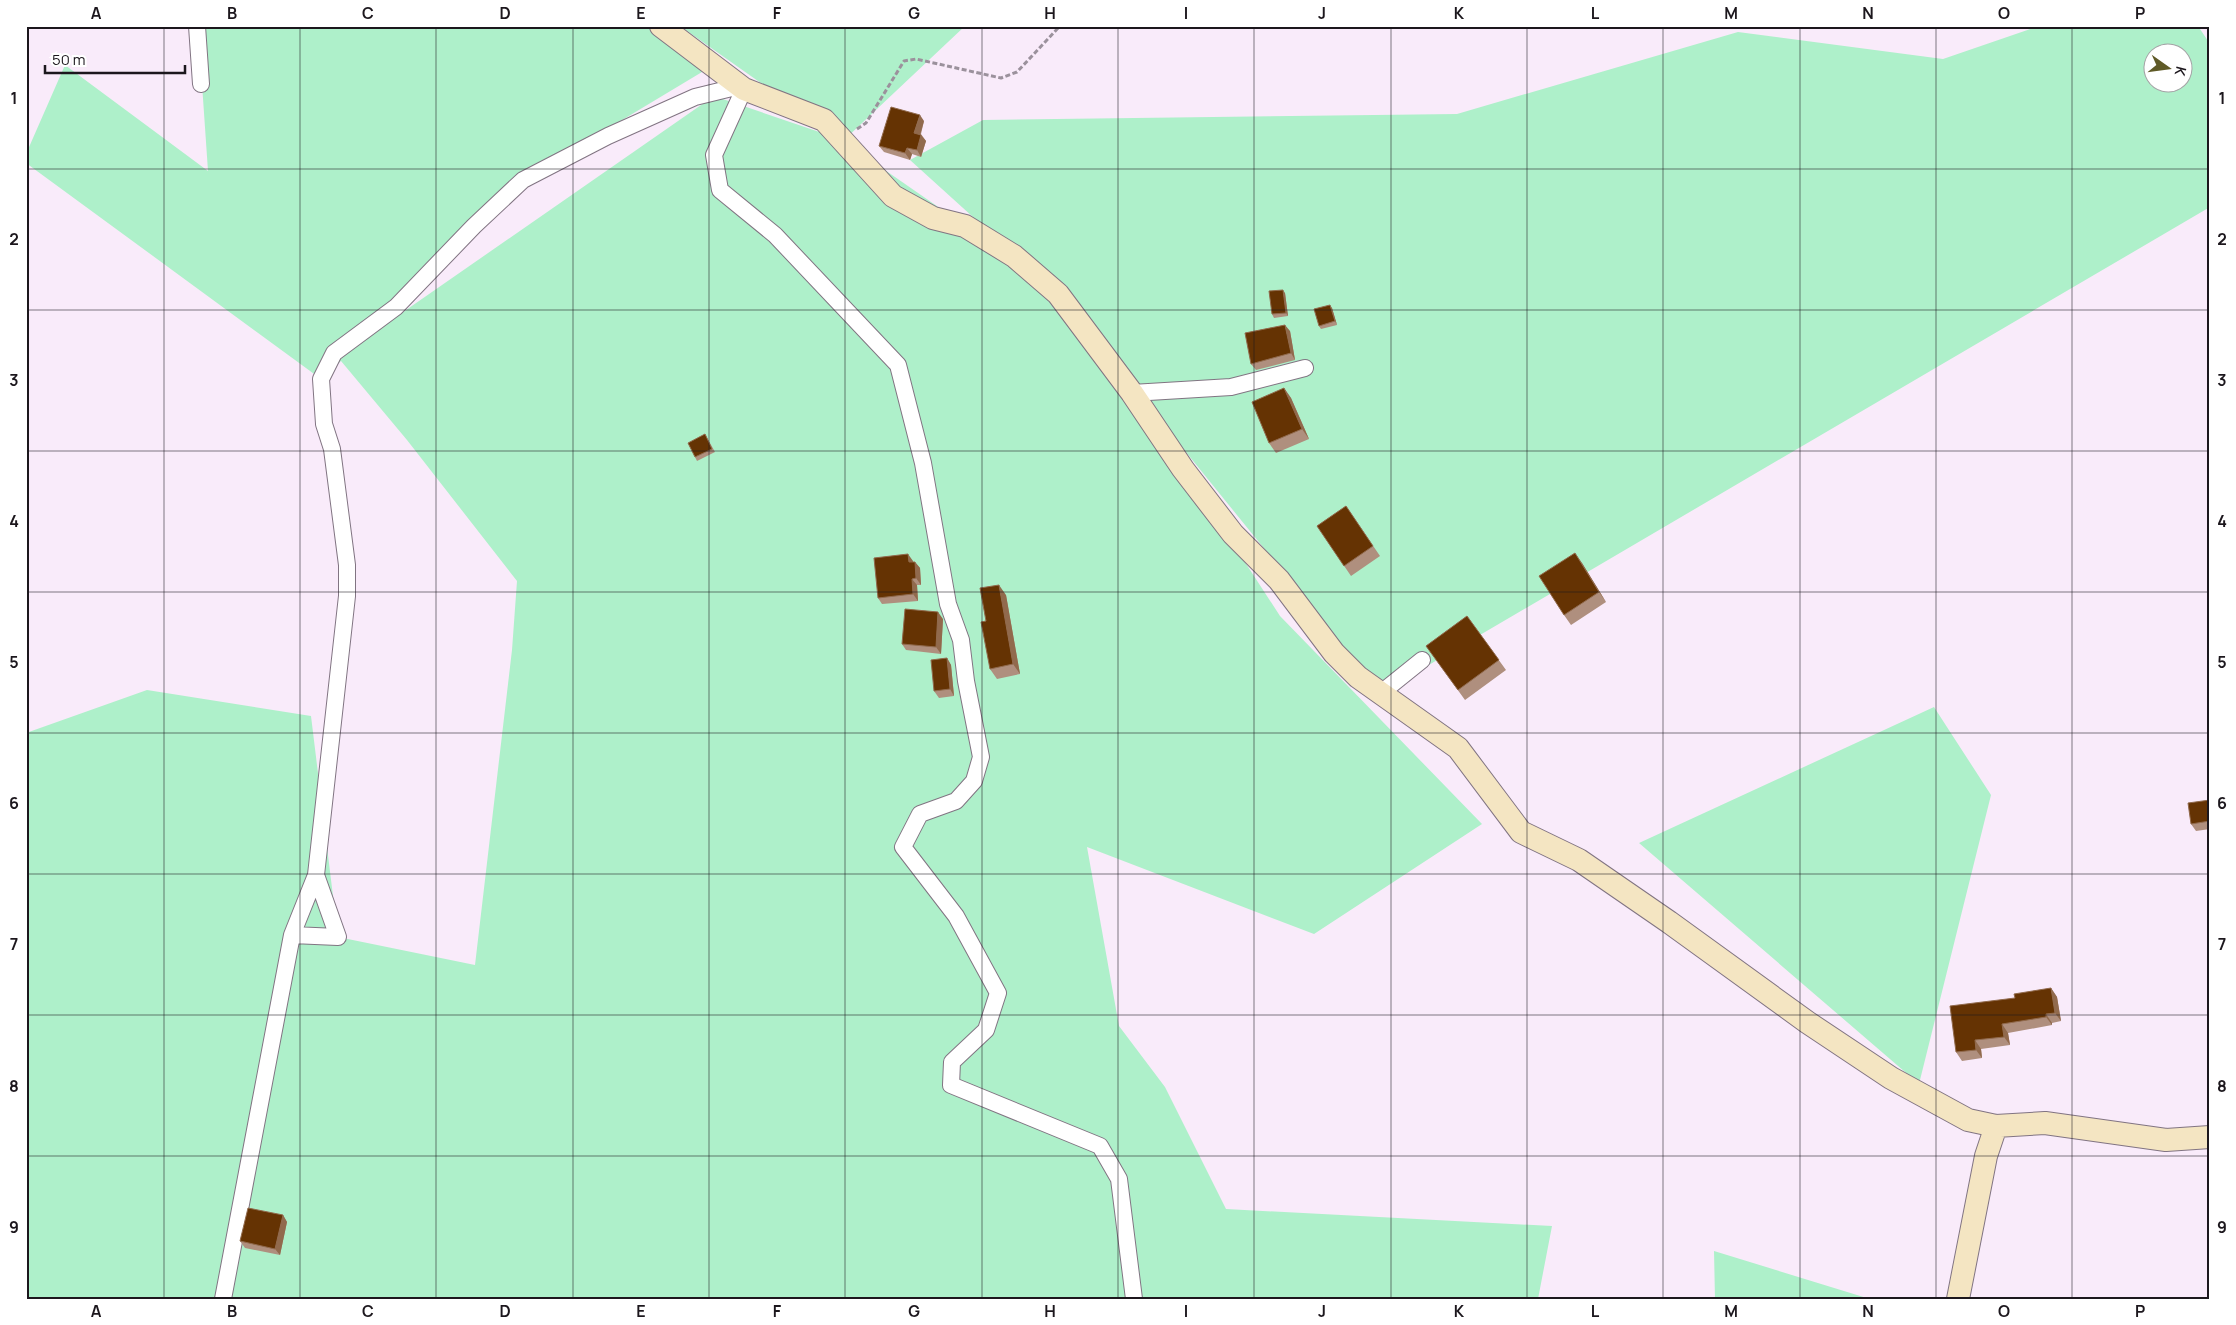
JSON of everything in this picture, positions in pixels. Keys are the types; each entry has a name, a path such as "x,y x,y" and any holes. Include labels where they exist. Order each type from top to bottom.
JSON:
{"street":[{"path":"197,26 200,84"},
{"path":"661,26 742,88 824,120 893,196 933,218 965,226 1014,256 1058,294 1132,393 1183,469 1233,534 1279,580 1334,653 1358,677 1458,748 1521,832 1579,860 1670,922 1807,1022 1891,1078 1968,1120 1996,1126 2045,1123 2166,1140 2210,1137"},
{"path":"223,1299 292,935 316,875 347,596 347,564 332,449 324,424 321,379 334,353 396,307 474,226 523,180 608,136 695,97 742,88"},
{"path":"742,88 714,155 720,190 775,235 898,365 923,463 948,604 961,640 966,681 981,757 974,781 956,801 920,814 904,847 956,916 998,993 986,1030 952,1062 951,1084 1100,1146 1119,1179 1134,1299"},
{"path":"1132,393 1231,387 1305,368"},
{"path":"1382,693 1422,660"},
{"path":"292,935 338,937 316,875"},
{"path":"1958,1299 1986,1156 1996,1126"}],"path":[{"path":"842,140 866,123 904,61 916,59 1001,78 1017,72 1060,26"}],"green space":[{"path":"198,26 672,26 712,66 539,170 360,342 714,96 840,139 680,26 965,26 843,141 1035,274 1176,456 1280,616 1482,824 1314,934 1087,847 1119,1026 1165,1087 1226,1209 1552,1226 1538,1299 26,1299 26,733 147,690 311,716 338,937 475,965 512,650 517,581 407,440 341,361 321,379 26,163 26,154 65,65 208,171"},
{"path":"2039,26 2198,26 2210,44 2210,207 1381,693 1058,294 910,160 983,120 1457,114 1738,32 1943,59"},
{"path":"1934,707 1991,795 1919,1084 1639,843"},
{"path":"1714,1251 1870,1299 1715,1299"}],"building":[{"path":"891,107 920,115 914,133 921,135 917,150 907,148 905,153 879,146"},
{"path":"1283,290 1286,313 1272,314 1269,291"},
{"path":"1330,305 1335,321 1319,326 1314,309"},
{"path":"1285,325 1291,353 1251,364 1245,333"},
{"path":"1284,388 1302,429 1269,443 1252,402"},
{"path":"705,434 712,449 695,457 688,443"},
{"path":"1346,506 1373,546 1344,566 1317,526"},
{"path":"1575,553 1599,592 1564,615 1539,576"},
{"path":"908,554 909,562 915,562 916,578 912,579 913,594 878,598 874,558"},
{"path":"999,585 1013,664 990,669 981,622 986,621 980,588"},
{"path":"905,609 938,612 936,647 902,644"},
{"path":"1467,616 1499,660 1458,690 1426,646"},
{"path":"947,658 950,689 934,691 931,660"},
{"path":"2210,800 2210,821 2191,824 2188,803"},
{"path":"2051,988 2055,1013 2046,1014 2046,1017 2002,1024 2004,1037 1975,1040 1976,1050 1956,1052 1950,1006 2015,998 2014,994"},
{"path":"248,1208 283,1215 275,1249 240,1241"}]}
